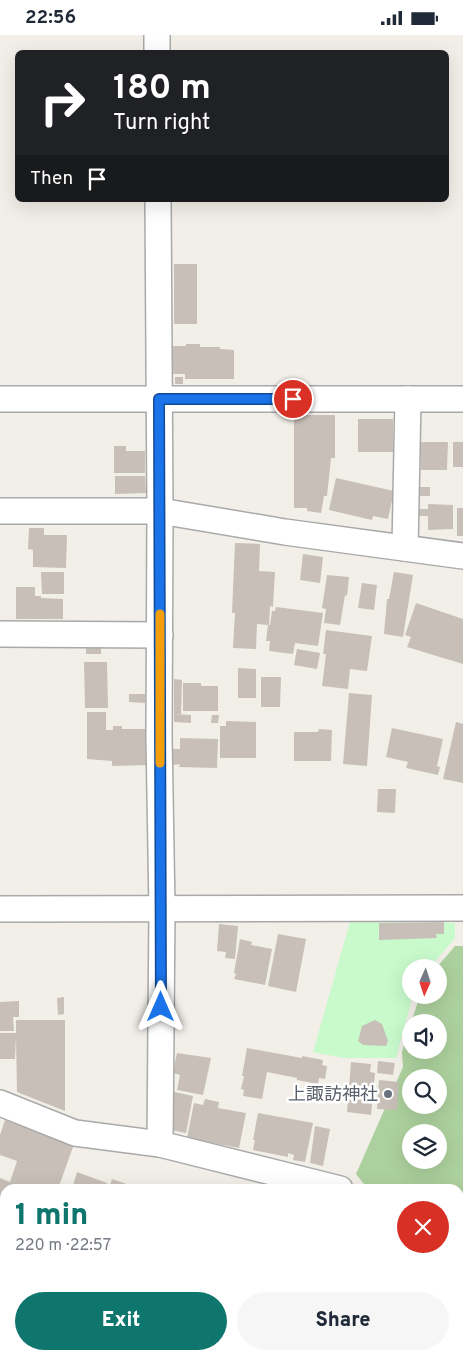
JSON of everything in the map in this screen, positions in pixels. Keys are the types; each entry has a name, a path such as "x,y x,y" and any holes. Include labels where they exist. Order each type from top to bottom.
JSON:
{"street":[{"path":"157,35 157,50"},
{"path":"158,202 162,909 160,1144"},
{"path":"0,399 463,399"},
{"path":"405,548 408,399"},
{"path":"0,511 160,511 285,532 463,556"},
{"path":"0,634 160,635"},
{"path":"0,909 463,908"},
{"path":"0,1103 75,1133 160,1144 320,1184"}],"green space":[{"path":"350,922 455,923 455,938 437,959 402,959 402,1004 411,1004 408,1014 402,1014 402,1036 396,1058 344,1058 313,1052"},
{"path":"455,946 463,946 463,1184 364,1184 356,1174 402,1069 402,1114 447,1114 447,1069 402,1069 402,1059 447,1059 447,1014 414,1014 417,1004 448,1004 448,959 444,959"}],"building":[{"path":"174,264 197,264 197,324 174,324"},
{"path":"186,344 200,344 200,347 220,347 220,349 234,350 234,379 185,379 185,374 170,374 170,346 186,346"},
{"path":"175,377 183,377 183,384 175,384"},
{"path":"294,415 335,415 335,458 331,458 327,496 324,496 321,513 307,511 307,508 294,508"},
{"path":"358,419 393,419 393,452 358,452"},
{"path":"420,442 448,442 447,470 421,470"},
{"path":"453,442 463,442 463,467 453,467"},
{"path":"114,446 126,446 126,451 145,451 145,473 114,473"},
{"path":"115,476 145,476 146,493 115,494"},
{"path":"336,478 394,491 388,519 373,516 372,520 329,510"},
{"path":"415,487 430,487 430,496 415,496"},
{"path":"428,504 453,505 453,529 428,530 428,516 414,516 415,509 428,509"},
{"path":"457,508 463,508 463,536 457,536"},
{"path":"29,528 44,528 44,535 67,535 66,568 33,567 33,550 28,549"},
{"path":"235,543 260,544 259,571 275,572 273,607 270,606 269,625 257,624 256,649 233,648 235,613 232,613"},
{"path":"303,554 323,557 320,583 300,580"},
{"path":"41,572 64,572 64,594 42,594"},
{"path":"394,572 413,575 403,637 384,634 387,599 389,599"},
{"path":"327,575 349,577 347,596 345,595 340,625 324,623 326,609 322,608"},
{"path":"362,583 377,585 374,610 358,608"},
{"path":"16,587 35,587 35,596 63,599 63,619 16,619"},
{"path":"416,603 463,619 463,664 407,647 411,637 405,635"},
{"path":"276,607 323,613 318,646 295,643 293,654 269,651 270,641 266,641 268,625 270,625 272,611 275,611"},
{"path":"326,630 372,636 367,671 350,669 348,689 322,686 326,654 323,654"},
{"path":"86,647 101,647 101,654 86,654"},
{"path":"297,649 320,653 317,669 294,665"},
{"path":"84,662 107,662 108,708 85,708"},
{"path":"238,668 256,669 256,698 238,698"},
{"path":"261,677 281,677 280,707 261,707"},
{"path":"174,679 182,680 181,714 174,714"},
{"path":"183,683 201,683 201,686 218,686 218,711 183,711"},
{"path":"349,693 372,695 367,766 343,764"},
{"path":"129,694 145,694 145,703 129,702"},
{"path":"87,712 106,712 106,730 113,730 113,726 122,726 122,729 146,729 147,765 112,766 112,761 87,759"},
{"path":"174,714 191,715 191,723 174,722"},
{"path":"212,715 219,715 218,723 211,723"},
{"path":"226,721 256,722 256,758 220,758 220,726 226,726"},
{"path":"456,722 463,724 463,783 443,779"},
{"path":"392,728 443,739 437,766 440,767 438,775 406,768 408,762 386,757"},
{"path":"319,729 332,730 331,761 294,761 294,732 318,732"},
{"path":"180,738 218,739 217,768 179,767 180,764 173,765 173,749 180,749"},
{"path":"378,789 396,789 395,813 377,812"},
{"path":"444,922 444,934 436,934 437,938 379,940 379,923"},
{"path":"219,924 238,926 235,959 225,958 226,952 217,951"},
{"path":"278,934 306,939 296,992 268,986"},
{"path":"240,939 252,942 251,945 272,949 265,985 234,979"},
{"path":"64,997 64,1014 58,1015 57,998"},
{"path":"19,1001 19,1017 13,1017 14,1031 0,1031 0,1002"},
{"path":"16,1020 65,1020 65,1111 17,1092 16,1036 15,1059 0,1059 0,1033 16,1033"},
{"path":"375,1020 382,1024 388,1041 386,1046 363,1045 358,1041 362,1026"},
{"path":"247,1048 323,1060 322,1065 327,1066 325,1079 319,1078 318,1084 267,1072 262,1099 243,1096 244,1090 241,1089 244,1076 242,1076"},
{"path":"177,1053 211,1058 203,1095 177,1090 180,1075 173,1073"},
{"path":"378,1061 395,1063 393,1075 377,1073"},
{"path":"351,1062 371,1064 370,1072 375,1073 371,1115 347,1112"},
{"path":"379,1080 399,1082 397,1110 377,1109"},
{"path":"170,1091 193,1096 186,1133 171,1130"},
{"path":"205,1099 219,1102 218,1108 246,1113 239,1148 187,1138 194,1103 203,1105"},
{"path":"258,1113 313,1123 305,1162 293,1160 294,1155 288,1153 288,1157 253,1150"},
{"path":"5,1120 74,1144 60,1184 0,1184 0,1178 10,1182 17,1161 0,1155 0,1135"},
{"path":"315,1126 330,1129 323,1166 310,1163"},
{"path":"77,1172 107,1183 107,1184 73,1184"},
{"path":"112,1179 126,1184 110,1184"}],"slow traffic":[{"path":"160,614 160,763"}],"place":[{"name":"上諏訪神社","path":"388,1094"}],"route":[{"path":"161,1007 159,399 293,399"}]}
